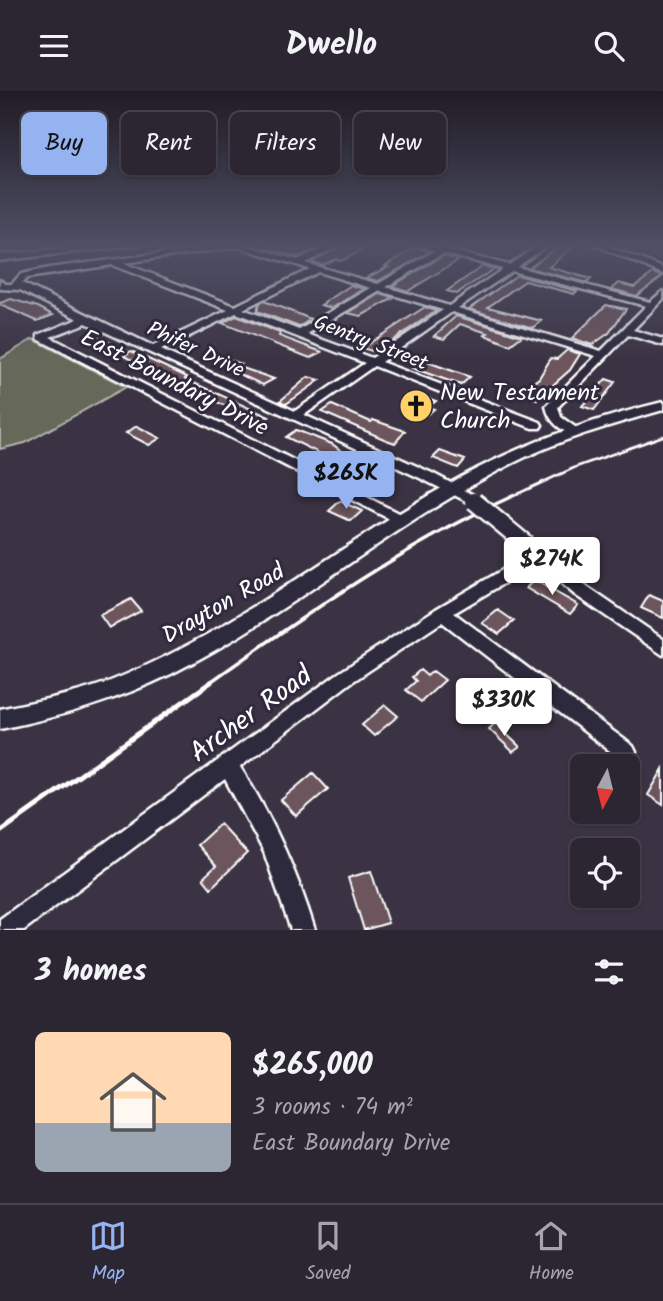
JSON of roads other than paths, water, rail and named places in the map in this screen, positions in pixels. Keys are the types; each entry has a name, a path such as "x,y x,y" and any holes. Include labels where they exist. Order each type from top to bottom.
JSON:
{"main road":[{"name":"Drayton Road","path":"0,719 56,709 94,698 195,653 299,590 401,520 528,451 576,432 663,406"}],"street":[{"path":"1,284 3,287 18,284"},
{"name":"Phifer Drive","path":"19,284 86,319 455,490 474,501 582,591 663,648"},
{"name":"Gentry Street","path":"169,284 537,425"},
{"path":"153,350 286,284"},
{"path":"373,284 603,355"},
{"path":"299,335 387,284"},
{"path":"296,415 487,284"},
{"path":"569,284 663,311"},
{"path":"576,432 559,422 552,414 552,406 663,294"},
{"name":"East Boundary Drive","path":"86,319 42,337 401,520"},
{"path":"626,331 663,342"},
{"name":"Archer Road","path":"5,930 343,679 532,550"},
{"path":"442,613 626,752"},
{"path":"227,764 243,787 270,842 291,891 303,930"}],"railway":[{"path":"513,496 576,467 663,436"},
{"path":"209,683 397,557 517,494"},
{"path":"0,832 211,682"}],"place":[{"name":"New Testament Church","path":"416,406"}]}
